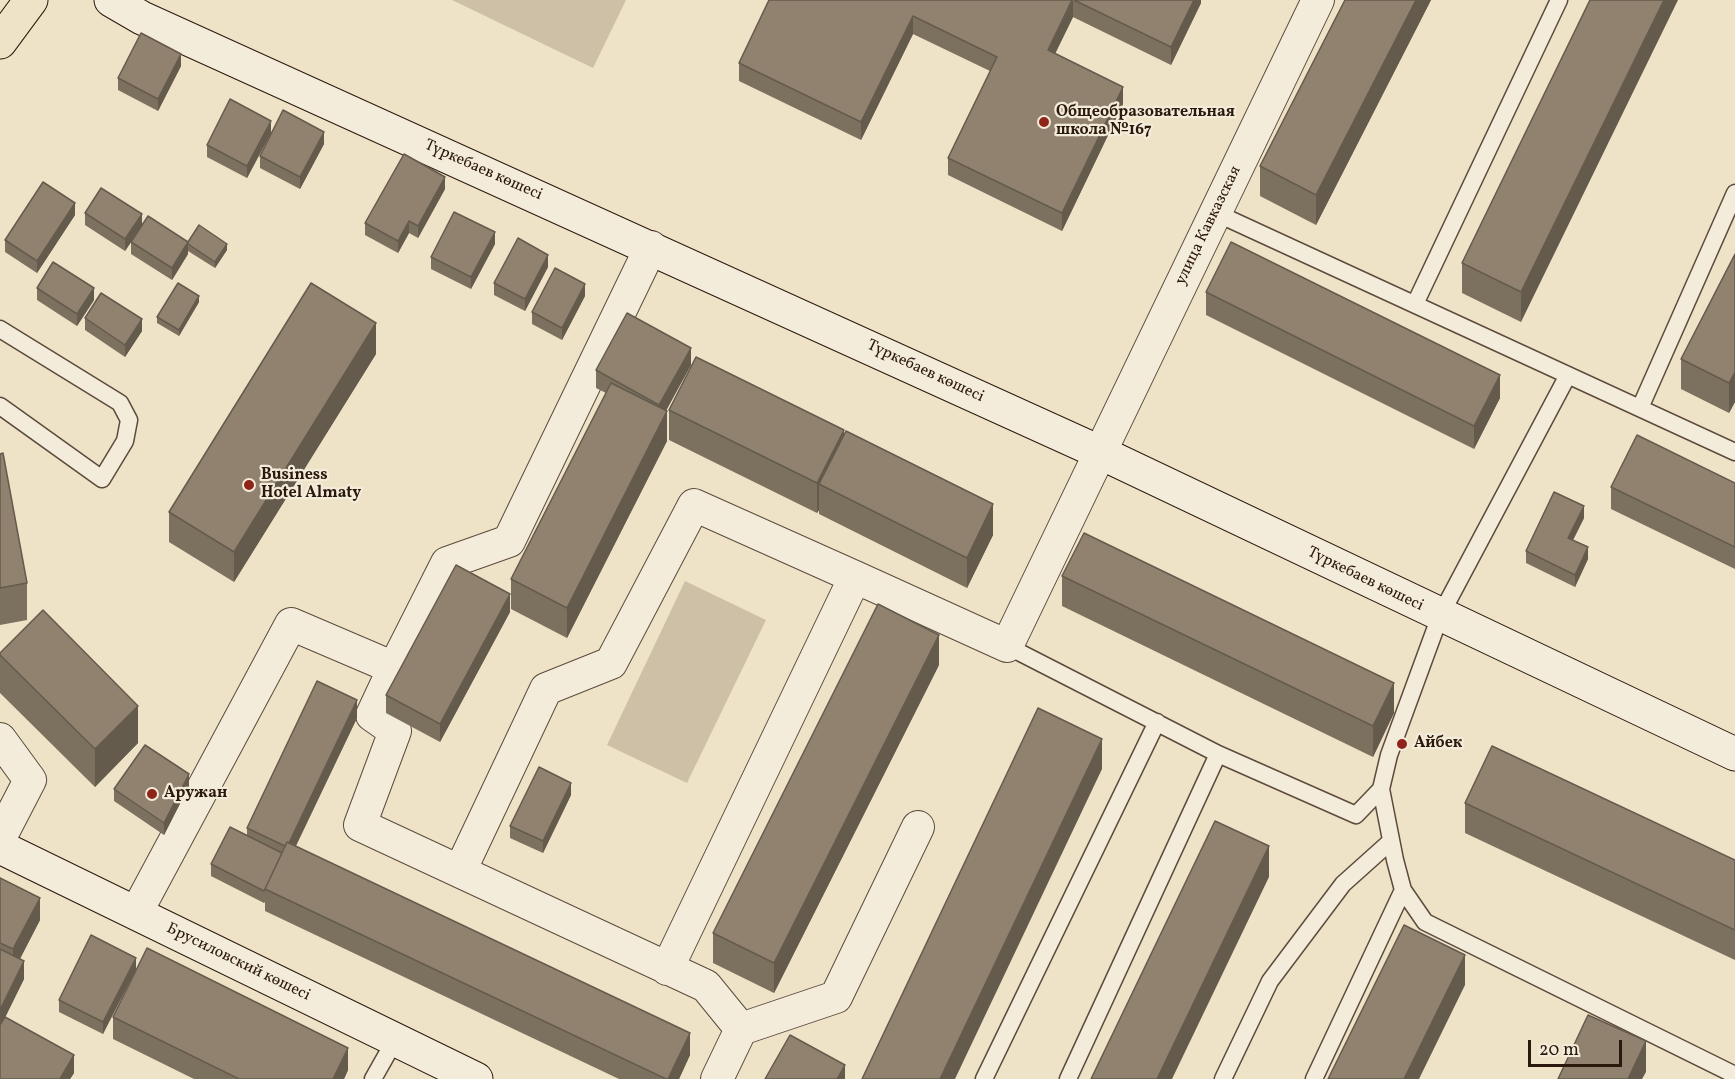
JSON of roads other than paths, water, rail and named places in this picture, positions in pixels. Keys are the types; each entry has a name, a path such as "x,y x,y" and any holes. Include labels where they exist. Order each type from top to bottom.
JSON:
{"main road":[{"path":"0,42 31,0"}],"street":[{"name":"Түркебаев көшесі","path":"111,0 142,18 1099,452 1440,616 1735,754"},
{"name":"улица Кавказская","path":"1007,646 1318,0"},
{"path":"651,247 509,541 447,563 394,668 372,715 395,731 360,825 706,986 741,1029"},
{"path":"460,871 546,689 611,663 694,505 1007,646"},
{"path":"667,969 855,577"},
{"path":"136,913 291,624 394,668"},
{"path":"0,739 30,780 0,838"},
{"path":"717,1079 741,1029 836,997 918,826"},
{"name":"Брусиловский көшесі","path":"0,847 476,1079"}],"lane":[{"path":"1415,304 1560,0"},
{"path":"1640,408 1735,193"},
{"path":"1216,213 1735,452"},
{"path":"0,329 120,403 129,420 125,441 102,479 0,406"},
{"path":"1568,375 1440,616 1389,755 1381,789 1391,842 1403,890 1425,922 1735,1075"},
{"path":"1007,646 1218,754 1356,815 1381,789"},
{"path":"984,1079 1157,722"},
{"path":"1068,1079 1218,754"},
{"path":"1223,1079 1270,981 1343,884 1391,842"},
{"path":"1314,1079 1403,890"},
{"path":"373,1079 395,1040"}],"place":[{"name":"Общеобразовательная школа №167","path":"1044,122"},
{"name":"Business Hotel Almaty","path":"249,485"},
{"name":"Айбек","path":"1402,744"},
{"name":"Аружан","path":"152,794"}]}
